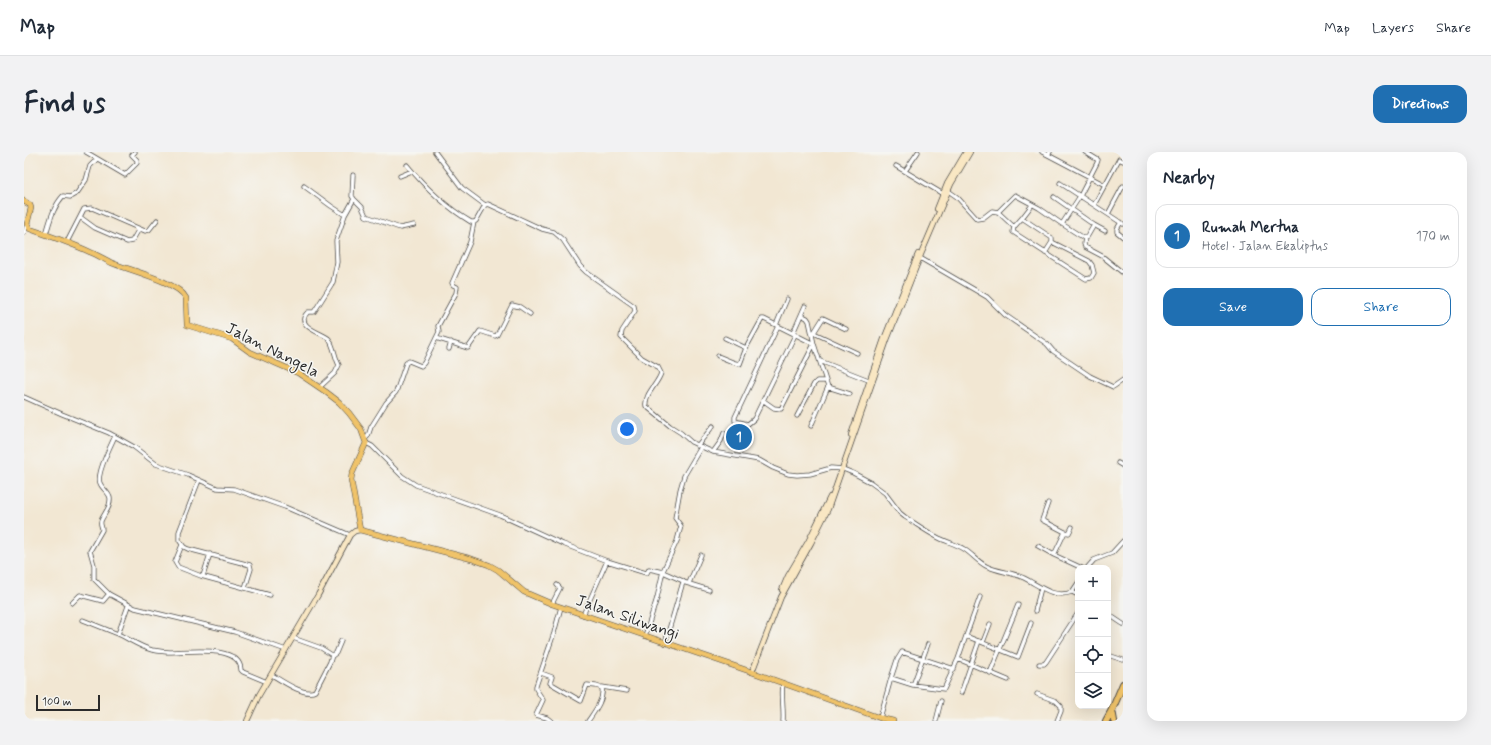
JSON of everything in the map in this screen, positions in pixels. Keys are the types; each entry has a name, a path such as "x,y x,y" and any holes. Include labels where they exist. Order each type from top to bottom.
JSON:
{"highway":[{"path":"1106,721 1123,684"},
{"path":"1112,710 1114,721"}],"main road":[{"path":"24,201 29,204 30,207 27,224"},
{"name":"Jalan Nangela","path":"27,224 30,229 67,242 110,262 148,275 171,286 185,295 187,299 187,325 232,340 250,352 298,373 320,387 344,408 360,429 365,441"},
{"path":"360,530 351,480 365,441"},
{"name":"Jalan Siliwangi","path":"360,530 472,559 489,565 498,570 524,592 552,604 783,683 880,718 893,721"}],"street":[{"path":"86,152 125,175 137,163 137,160 132,155 135,152"},
{"path":"435,152 462,188 484,205 488,204 542,229 554,232 563,240 580,266 586,272 634,306 635,311 622,331 621,337 642,358 658,367 661,373 647,398 646,406 681,433 687,440 713,452 759,460 780,471 797,475 822,472 831,468 841,469 858,475 876,486 890,499 900,513 936,536 964,549 985,565 995,570 1007,572 1024,578 1041,588 1062,594 1072,592 1075,594"},
{"path":"905,171 918,152"},
{"path":"750,672 788,576 808,542 830,497 871,381 907,286 945,191 966,152"},
{"path":"907,286 920,258 945,191 970,152"},
{"path":"1042,152 1049,154 1105,185"},
{"path":"1062,224 1091,177 1098,160 1085,152"},
{"path":"46,234 54,210 60,200 63,196 70,197 77,193 86,180 90,166 97,159"},
{"path":"1094,205 1119,159 1123,161"},
{"path":"407,165 431,191 462,217 474,222"},
{"path":"896,166 957,197 977,219 983,218 992,211 998,212 1014,228 1013,232 1086,279 1091,278 1093,275 1093,268 1089,262 1052,242 1051,237 1022,218"},
{"path":"400,176 412,171"},
{"path":"353,176 352,191 354,199 362,207 366,216 400,228 414,224"},
{"path":"1060,183 1122,223 1117,232 1123,237"},
{"path":"304,186 345,215"},
{"path":"1108,214 1123,186"},
{"path":"998,212 1015,195 1040,208 1085,238"},
{"path":"1054,197 1104,231"},
{"path":"320,387 335,373 339,365 329,340 308,327 304,322 305,316 308,312 314,312 334,282 337,262 336,241 345,215 354,199"},
{"path":"484,205 476,221 474,222 470,242 452,283 458,288 438,326 439,331 423,365 421,366 408,361 406,363 396,392 386,403 371,427 365,441 402,476 416,485 500,515 563,544 607,561 646,573 648,569 663,572 709,590"},
{"path":"1014,228 1032,205"},
{"path":"67,242 84,209 92,208 139,229 147,231 157,220"},
{"path":"80,218 95,228 128,242 132,241 139,229"},
{"path":"24,233 27,224"},
{"path":"1094,225 1085,238 1085,247 1102,256 1123,273"},
{"path":"1045,253 1052,242"},
{"path":"920,258 988,297 1005,315 1047,344 1053,351 1090,376 1112,387 1123,380"},
{"path":"787,299 777,325 735,417 735,421 748,424 754,419 764,401 806,306"},
{"path":"436,338 444,342 451,342 468,348 480,331 496,336 512,305 520,307 530,314"},
{"path":"802,315 809,321 814,344 828,387 810,426"},
{"path":"813,334 822,318 846,329"},
{"path":"718,356 740,364 760,320 764,319 814,344"},
{"path":"813,334 857,353"},
{"path":"725,338 746,348"},
{"path":"449,349 451,342"},
{"path":"764,401 774,408 781,409 814,344"},
{"path":"820,361 871,381"},
{"path":"797,416 814,384 818,381 825,380"},
{"path":"828,387 850,394"},
{"path":"24,397 115,436 134,447 156,464 188,475 217,488 234,489 285,507 350,535"},
{"path":"645,636 666,563 677,541 680,526 675,518 680,490 686,473 699,446 713,426"},
{"path":"713,452 721,441 724,433"},
{"path":"115,436 105,458 99,478 100,484 110,497 109,508 101,522 102,530 91,548 90,553 94,565 93,578 109,594 128,606 235,632 286,650"},
{"path":"1118,463 1123,466"},
{"path":"199,480 178,535 179,540 182,545 188,549 250,565 251,569 245,588"},
{"path":"1048,503 1042,520 1069,533 1072,527"},
{"path":"247,721 259,695 318,595 350,535 355,531 360,530"},
{"path":"1054,555 1065,532"},
{"path":"1090,565 1094,560 1112,553 1123,541"},
{"path":"182,545 175,558 175,563 178,567 270,595"},
{"path":"1038,546 1076,565"},
{"path":"204,576 210,554"},
{"path":"689,583 701,555"},
{"path":"583,615 607,561"},
{"path":"664,643 683,581"},
{"path":"552,604 560,588 557,585"},
{"path":"1035,611 1041,588"},
{"path":"1072,592 1075,588"},
{"path":"72,603 80,595 103,601 109,594"},
{"path":"891,678 913,685 944,689 958,659 980,597"},
{"path":"990,673 1018,605"},
{"path":"118,634 128,606"},
{"path":"551,721 547,718 536,715 542,703 542,698 536,689 561,607"},
{"path":"1111,616 1123,624"},
{"path":"1039,664 1044,664 1046,662 1075,618"},
{"path":"83,620 118,634 151,650 169,652 206,651 233,657 238,660 243,672 267,682"},
{"path":"966,636 1018,657 1031,623"},
{"path":"961,693 970,664 990,624"},
{"path":"293,638 321,648 330,653 332,656"},
{"path":"272,675 300,690 307,693 312,693 315,691 322,679 332,656 336,653 341,641"},
{"path":"913,685 928,644"},
{"path":"880,718 891,678 900,653 954,669"},
{"path":"1111,656 1123,660"},
{"path":"958,659 1008,680"},
{"path":"541,673 552,677 550,683 581,701 587,685 627,691"},
{"path":"783,683 783,721"},
{"path":"588,721 598,707 603,692 602,687"},
{"path":"1037,694 1056,701 1061,706 1061,711 1057,721"},
{"path":"936,721 942,701"}],"place":[{"name":"Rumah Mertua","path":"739,437"}]}
